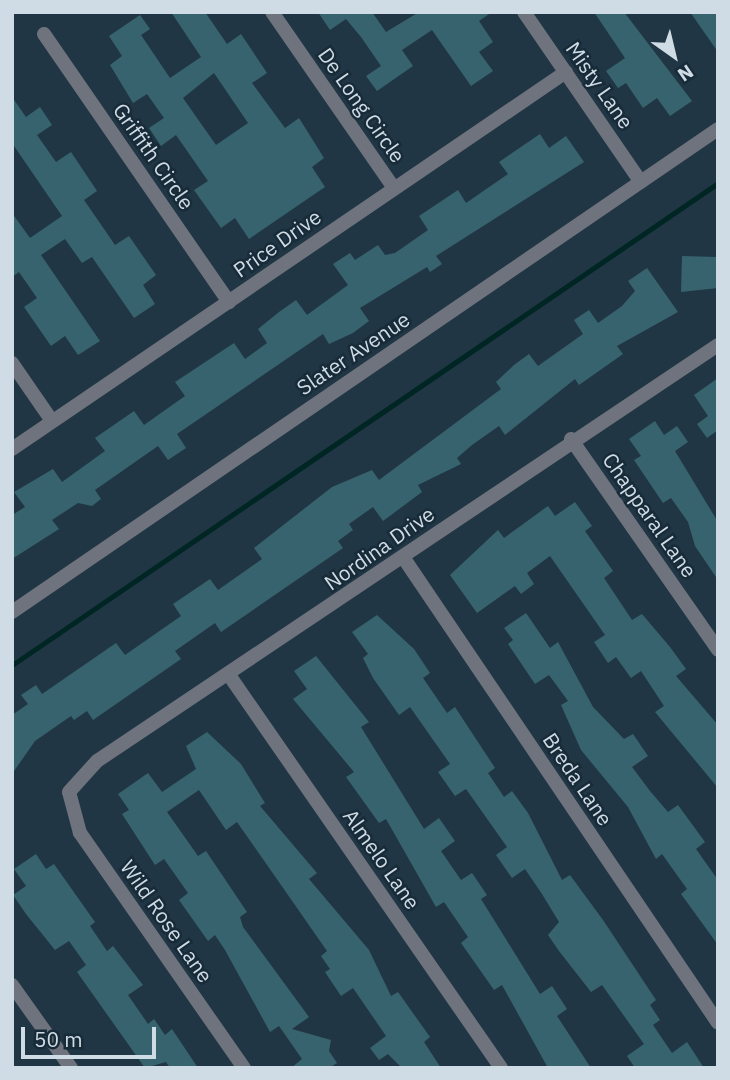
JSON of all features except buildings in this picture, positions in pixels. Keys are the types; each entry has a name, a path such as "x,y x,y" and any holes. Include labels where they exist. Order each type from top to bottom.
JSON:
{"street":[{"name":"De Long Circle","path":"272,12 393,187"},
{"name":"Misty Lane","path":"524,12 641,182"},
{"name":"Griffith Circle","path":"44,34 229,302"},
{"name":"Price Drive","path":"12,449 393,187 566,72"},
{"name":"Slater Avenue","path":"12,612 718,129"},
{"name":"Nordina Drive","path":"69,792 97,761 403,557 571,439 718,345"},
{"path":"12,363 52,421"},
{"name":"Chapparal Lane","path":"571,439 718,650"},
{"name":"Breda Lane","path":"403,557 718,1023"},
{"name":"Almelo Lane","path":"229,675 501,1068"},
{"name":"Wild Rose Lane","path":"69,792 80,833 244,1068"},
{"path":"12,985 71,1068"}],"waterway":[{"path":"12,665 718,183"}]}
